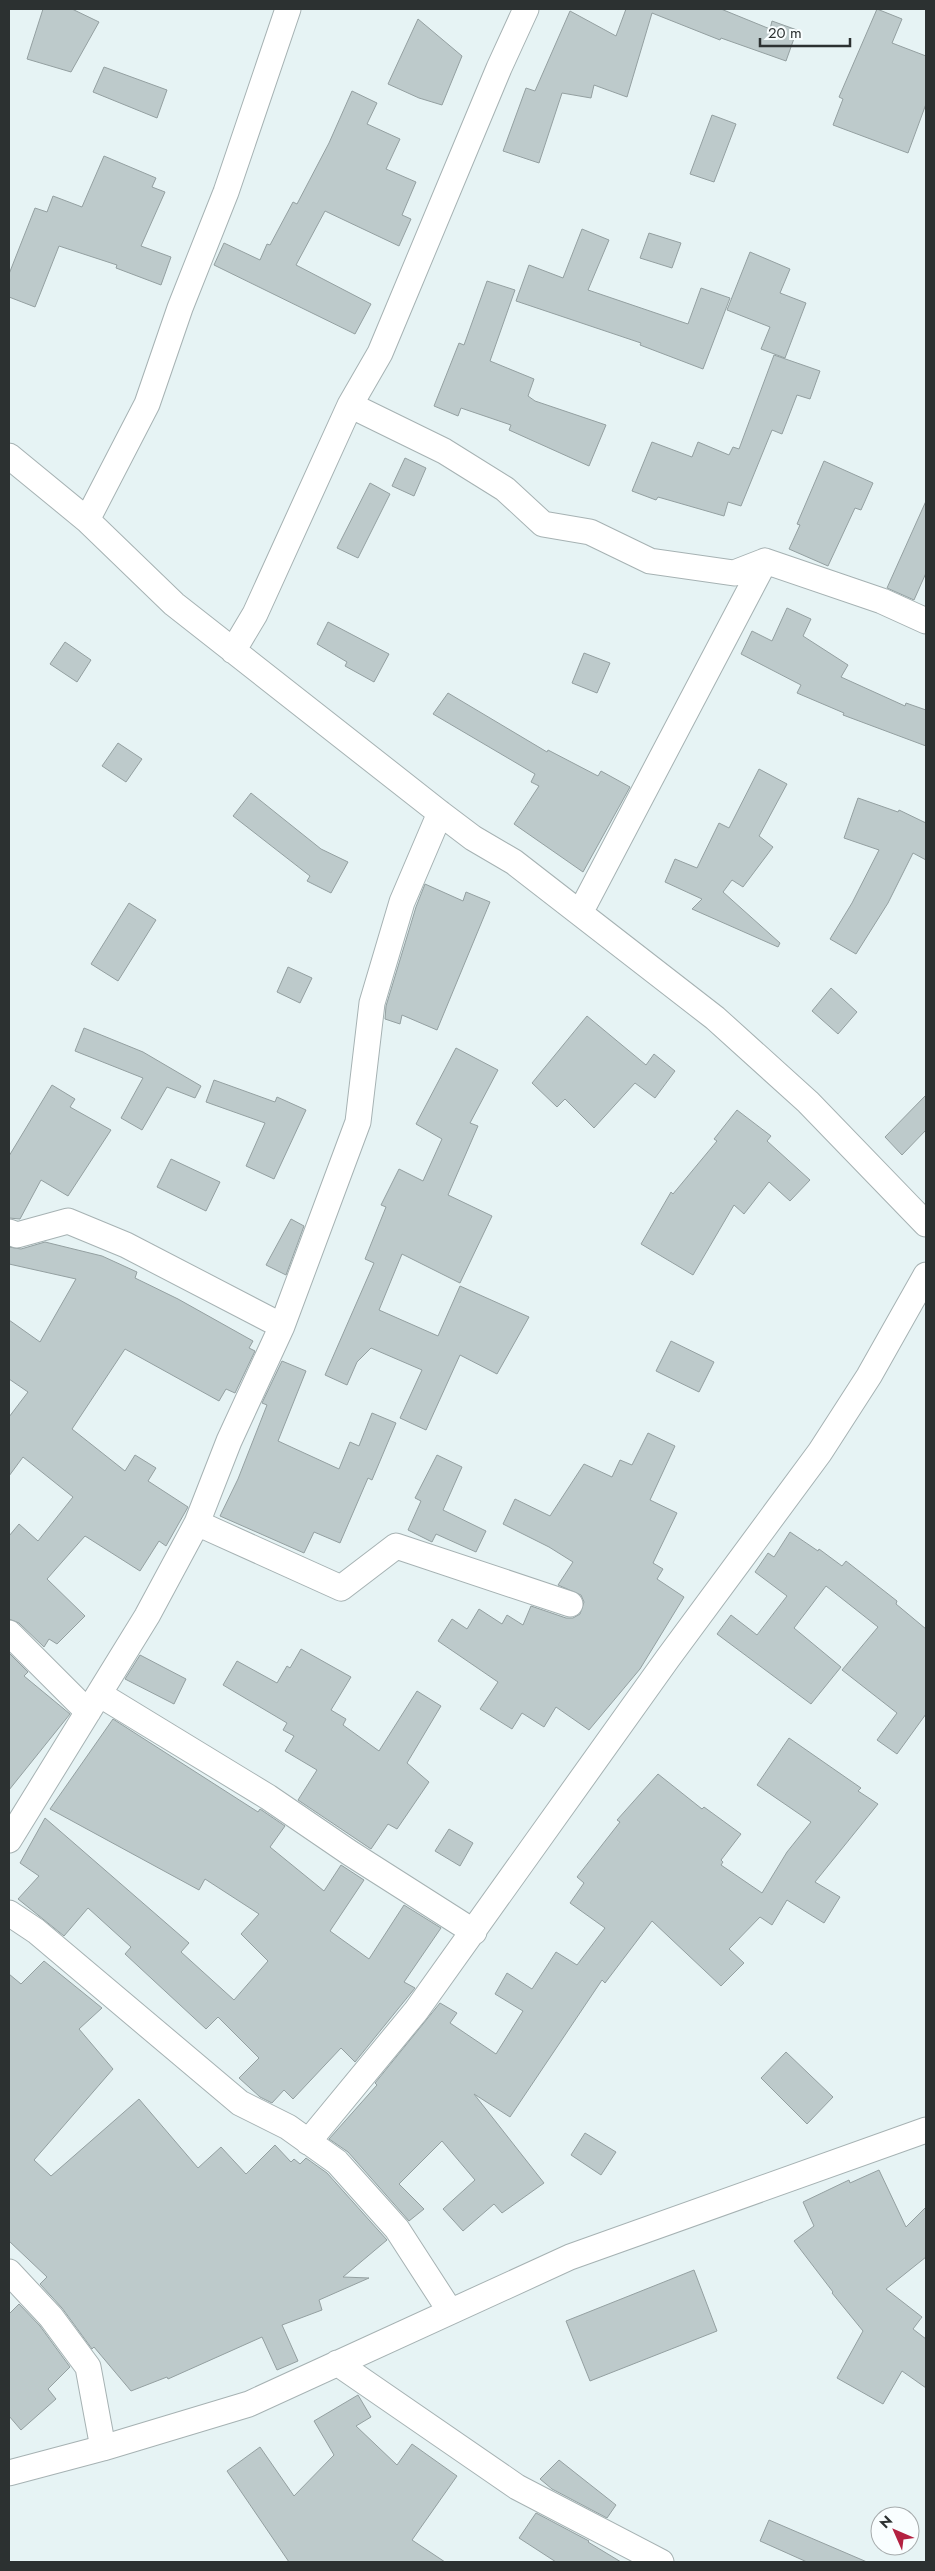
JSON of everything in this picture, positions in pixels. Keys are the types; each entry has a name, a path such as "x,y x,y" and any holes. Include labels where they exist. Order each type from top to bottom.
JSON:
{"street":[{"path":"86,520 147,404 180,308 226,192 288,9"},
{"path":"233,651 255,614 350,405 380,353 499,68 526,9"},
{"path":"350,405 444,451 505,489 543,524 590,532 650,561 734,574 765,560 882,601 926,621"},
{"path":"9,456 86,520 174,604 233,651 472,838 514,862 715,1018 808,1102 926,1224"},
{"path":"580,913 765,560"},
{"path":"9,1840 147,1616 198,1523 229,1441 282,1326 358,1122 372,1003 402,902 440,813"},
{"path":"9,1232 17,1235 68,1221 126,1245 282,1326"},
{"path":"308,2142 416,2011 674,1650 820,1452 869,1376 926,1275"},
{"path":"198,1523 341,1588 396,1546 570,1604"},
{"path":"9,1633 93,1703 268,1797 350,1853 474,1932"},
{"path":"9,1912 36,1931 240,2103 288,2127 337,2162 396,2229 450,2311"},
{"path":"9,2473 103,2448 249,2404 570,2257 926,2130"},
{"path":"9,2272 51,2317 88,2367 103,2448"},
{"path":"337,2363 517,2488 661,2562"}],"building":[{"path":"43,9 72,9 99,22 71,72 27,59"},
{"path":"626,9 721,9 770,29 772,21 797,30 786,61 721,38 720,40 652,13 627,97 594,85 591,98 562,93 539,163 503,151 526,88 535,91 570,11 616,36"},
{"path":"877,9 902,19 892,43 926,56 926,104 908,153 833,125 843,99 839,97"},
{"path":"418,19 462,56 442,105 419,98 388,84"},
{"path":"104,67 167,90 157,118 93,92"},
{"path":"352,91 377,103 367,124 400,139 386,169 416,182 402,215 411,219 399,246 325,211 296,265 371,304 355,334 214,265 224,243 260,260 267,244 270,245 293,202 297,204 329,143"},
{"path":"712,115 736,124 714,182 690,174"},
{"path":"104,156 156,178 152,187 165,192 141,246 171,257 161,285 116,268 117,265 59,246 35,307 9,297 9,274 35,208 47,212 53,196 82,207"},
{"path":"582,229 609,240 588,290 688,324 701,288 730,298 703,369 640,345 641,343 516,301 529,265 563,278"},
{"path":"649,233 681,243 672,268 640,258"},
{"path":"750,252 790,269 780,293 806,303 785,358 761,349 770,327 727,310"},
{"path":"487,281 515,290 490,361 534,379 528,396 535,401 606,425 589,466 509,430 511,425 461,408 458,416 434,406 459,343 464,345"},
{"path":"774,355 820,371 810,399 797,395 782,434 772,430 741,506 728,502 724,516 658,497 656,500 632,491 652,442 692,457 698,442 729,455 733,447 739,449"},
{"path":"405,458 426,468 414,496 392,486"},
{"path":"824,461 873,483 861,510 855,508 828,566 789,549 800,525 797,524"},
{"path":"370,483 390,494 358,558 337,548"},
{"path":"926,501 926,573 914,600 887,588"},
{"path":"787,608 811,619 803,636 848,665 841,677 905,706 906,703 926,710 926,746 843,715 844,713 797,693 801,685 741,654 752,631 772,641"},
{"path":"328,622 389,654 374,682 345,666 347,662 317,644"},
{"path":"65,642 91,660 77,682 50,664"},
{"path":"584,653 610,663 597,693 572,683"},
{"path":"448,693 547,752 548,750 598,776 601,771 630,787 583,872 514,824 539,786 531,782 535,774 433,714"},
{"path":"118,743 142,759 126,782 102,766"},
{"path":"759,769 787,784 759,836 773,847 743,887 732,880 723,892 780,943 778,947 692,909 702,899 665,882 675,859 697,868 719,823 729,828"},
{"path":"251,793 321,849 348,862 331,893 307,881 310,876 233,816"},
{"path":"858,798 898,812 899,810 926,823 926,860 913,853 888,903 856,954 830,939 852,903 879,850 844,838"},
{"path":"425,884 463,901 466,892 490,902 437,1030 402,1015 400,1024 385,1019 386,1006 416,907"},
{"path":"129,903 156,920 118,981 91,964"},
{"path":"288,967 312,978 300,1003 277,992"},
{"path":"831,988 857,1012 838,1034 812,1011"},
{"path":"587,1016 646,1065 654,1054 675,1071 655,1098 635,1083 594,1128 565,1099 557,1107 532,1083"},
{"path":"84,1028 143,1052 201,1086 195,1098 167,1087 142,1130 121,1118 143,1078 75,1051"},
{"path":"456,1048 498,1070 470,1123 478,1126 448,1195 492,1216 460,1283 402,1254 379,1310 438,1336 460,1286 529,1317 497,1374 460,1355 426,1430 400,1418 422,1370 371,1348 357,1362 347,1385 325,1375 374,1263 365,1259 386,1207 381,1205 399,1169 423,1181 442,1139 416,1124"},
{"path":"214,1080 275,1102 277,1097 306,1110 274,1179 246,1166 265,1123 206,1102"},
{"path":"52,1085 75,1099 70,1107 111,1130 68,1196 41,1180 20,1219 9,1218 9,1156"},
{"path":"926,1095 926,1130 902,1155 885,1137"},
{"path":"737,1110 771,1136 767,1141 810,1180 790,1201 769,1182 744,1214 734,1205 693,1275 641,1244 671,1192 673,1194 717,1141 714,1139"},
{"path":"171,1159 220,1182 206,1211 157,1187"},
{"path":"291,1219 304,1226 286,1275 266,1265"},
{"path":"45,1242 102,1256 137,1272 135,1278 178,1299 253,1341 249,1348 255,1351 235,1393 226,1389 219,1401 125,1349 72,1429 125,1471 135,1455 156,1468 148,1481 188,1507 166,1546 159,1541 140,1571 85,1536 47,1579 85,1616 57,1644 49,1639 44,1647 19,1623 9,1619 9,1536 19,1524 38,1541 73,1497 23,1457 9,1476 9,1417 28,1392 9,1379 9,1320 40,1342 76,1279 9,1264 9,1247 21,1249"},
{"path":"671,1341 714,1362 699,1392 656,1371"},
{"path":"282,1361 306,1371 278,1441 339,1469 350,1442 359,1446 372,1413 396,1423 372,1480 368,1478 340,1543 314,1532 304,1553 220,1516 238,1479 267,1405 262,1403"},
{"path":"648,1433 675,1446 650,1500 677,1513 653,1563 663,1569 657,1579 684,1597 640,1669 589,1730 556,1707 544,1727 522,1713 512,1729 480,1709 498,1682 438,1641 452,1619 467,1629 479,1609 502,1624 507,1615 523,1625 531,1606 566,1618 573,1618 580,1614 584,1602 581,1595 558,1585 573,1562 549,1547 503,1524 515,1499 550,1516 584,1464 612,1477 620,1460 632,1465"},
{"path":"437,1455 462,1467 443,1510 486,1531 476,1552 436,1534 432,1542 408,1530 421,1501 415,1498"},
{"path":"790,1532 818,1551 819,1549 842,1566 846,1561 897,1601 896,1604 926,1629 926,1714 897,1754 877,1740 897,1713 842,1670 878,1627 826,1586 794,1628 841,1667 811,1704 717,1634 731,1615 757,1635 787,1596 755,1572 768,1553 774,1557"},
{"path":"301,1649 351,1677 331,1710 346,1719 343,1725 379,1751 417,1691 441,1706 407,1763 429,1782 397,1829 388,1824 371,1849 298,1800 317,1770 285,1751 294,1736 283,1730 287,1723 223,1685 237,1661 277,1683 287,1666 290,1668"},
{"path":"9,1653 28,1672 24,1676 70,1714 9,1790"},
{"path":"140,1655 186,1679 174,1704 125,1679"},
{"path":"113,1719 258,1812 260,1809 285,1826 270,1847 324,1891 341,1865 364,1880 330,1931 369,1959 404,1905 441,1928 404,1982 415,1988 355,2062 341,2048 293,2099 284,2090 272,2103 260,2097 239,2078 259,2058 218,2017 206,2029 125,1954 131,1947 88,1908 64,1936 18,1899 39,1876 20,1863 45,1818 189,1943 181,1952 234,2000 268,1961 241,1934 259,1914 205,1879 199,1890 50,1809"},
{"path":"789,1738 861,1788 858,1791 878,1804 815,1882 840,1897 824,1923 787,1900 772,1925 760,1917 729,1949 744,1963 721,1986 652,1921 605,1983 602,1980 510,2117 474,2094 544,2183 502,2213 494,2204 463,2231 443,2209 475,2180 442,2141 399,2184 424,2209 409,2221 348,2152 329,2139 377,2085 375,2083 440,2003 457,2013 450,2023 496,2054 523,2011 495,1994 507,1973 532,1989 556,1952 577,1965 605,1928 570,1903 584,1883 577,1877 620,1822 617,1820 658,1774 702,1809 704,1807 741,1834 721,1860 723,1862 721,1865 762,1893 787,1852 811,1822 757,1785"},
{"path":"449,1829 473,1843 460,1866 435,1851"},
{"path":"44,1961 102,2008 79,2029 113,2069 34,2160 51,2176 139,2099 198,2168 221,2147 246,2174 275,2145 291,2162 294,2159 300,2164 306,2158 327,2173 387,2240 343,2277 369,2278 319,2300 322,2310 282,2325 298,2361 277,2370 262,2337 168,2379 167,2377 131,2391 94,2347 92,2349 62,2308 40,2284 47,2277 9,2241 9,1974 21,1984"},
{"path":"786,2052 833,2097 807,2124 761,2078"},
{"path":"585,2133 616,2152 601,2175 571,2155"},
{"path":"879,2170 906,2227 926,2207 926,2257 886,2289 922,2317 913,2329 926,2339 926,2388 902,2371 883,2404 837,2378 863,2331 794,2241 814,2226 803,2202 849,2180 850,2183"},
{"path":"694,2270 717,2331 590,2381 566,2321"},
{"path":"19,2304 40,2326 70,2367 48,2389 56,2399 21,2430 9,2416 9,2314"},
{"path":"358,2395 371,2417 356,2426 397,2465 412,2444 457,2476 412,2540 445,2562 289,2562 227,2471 260,2447 294,2496 334,2455 314,2421"},
{"path":"559,2460 616,2505 607,2518 552,2489 540,2479"},
{"path":"536,2513 589,2541 621,2562 556,2562 519,2538"},
{"path":"769,2520 867,2562 807,2562 760,2541"}]}
